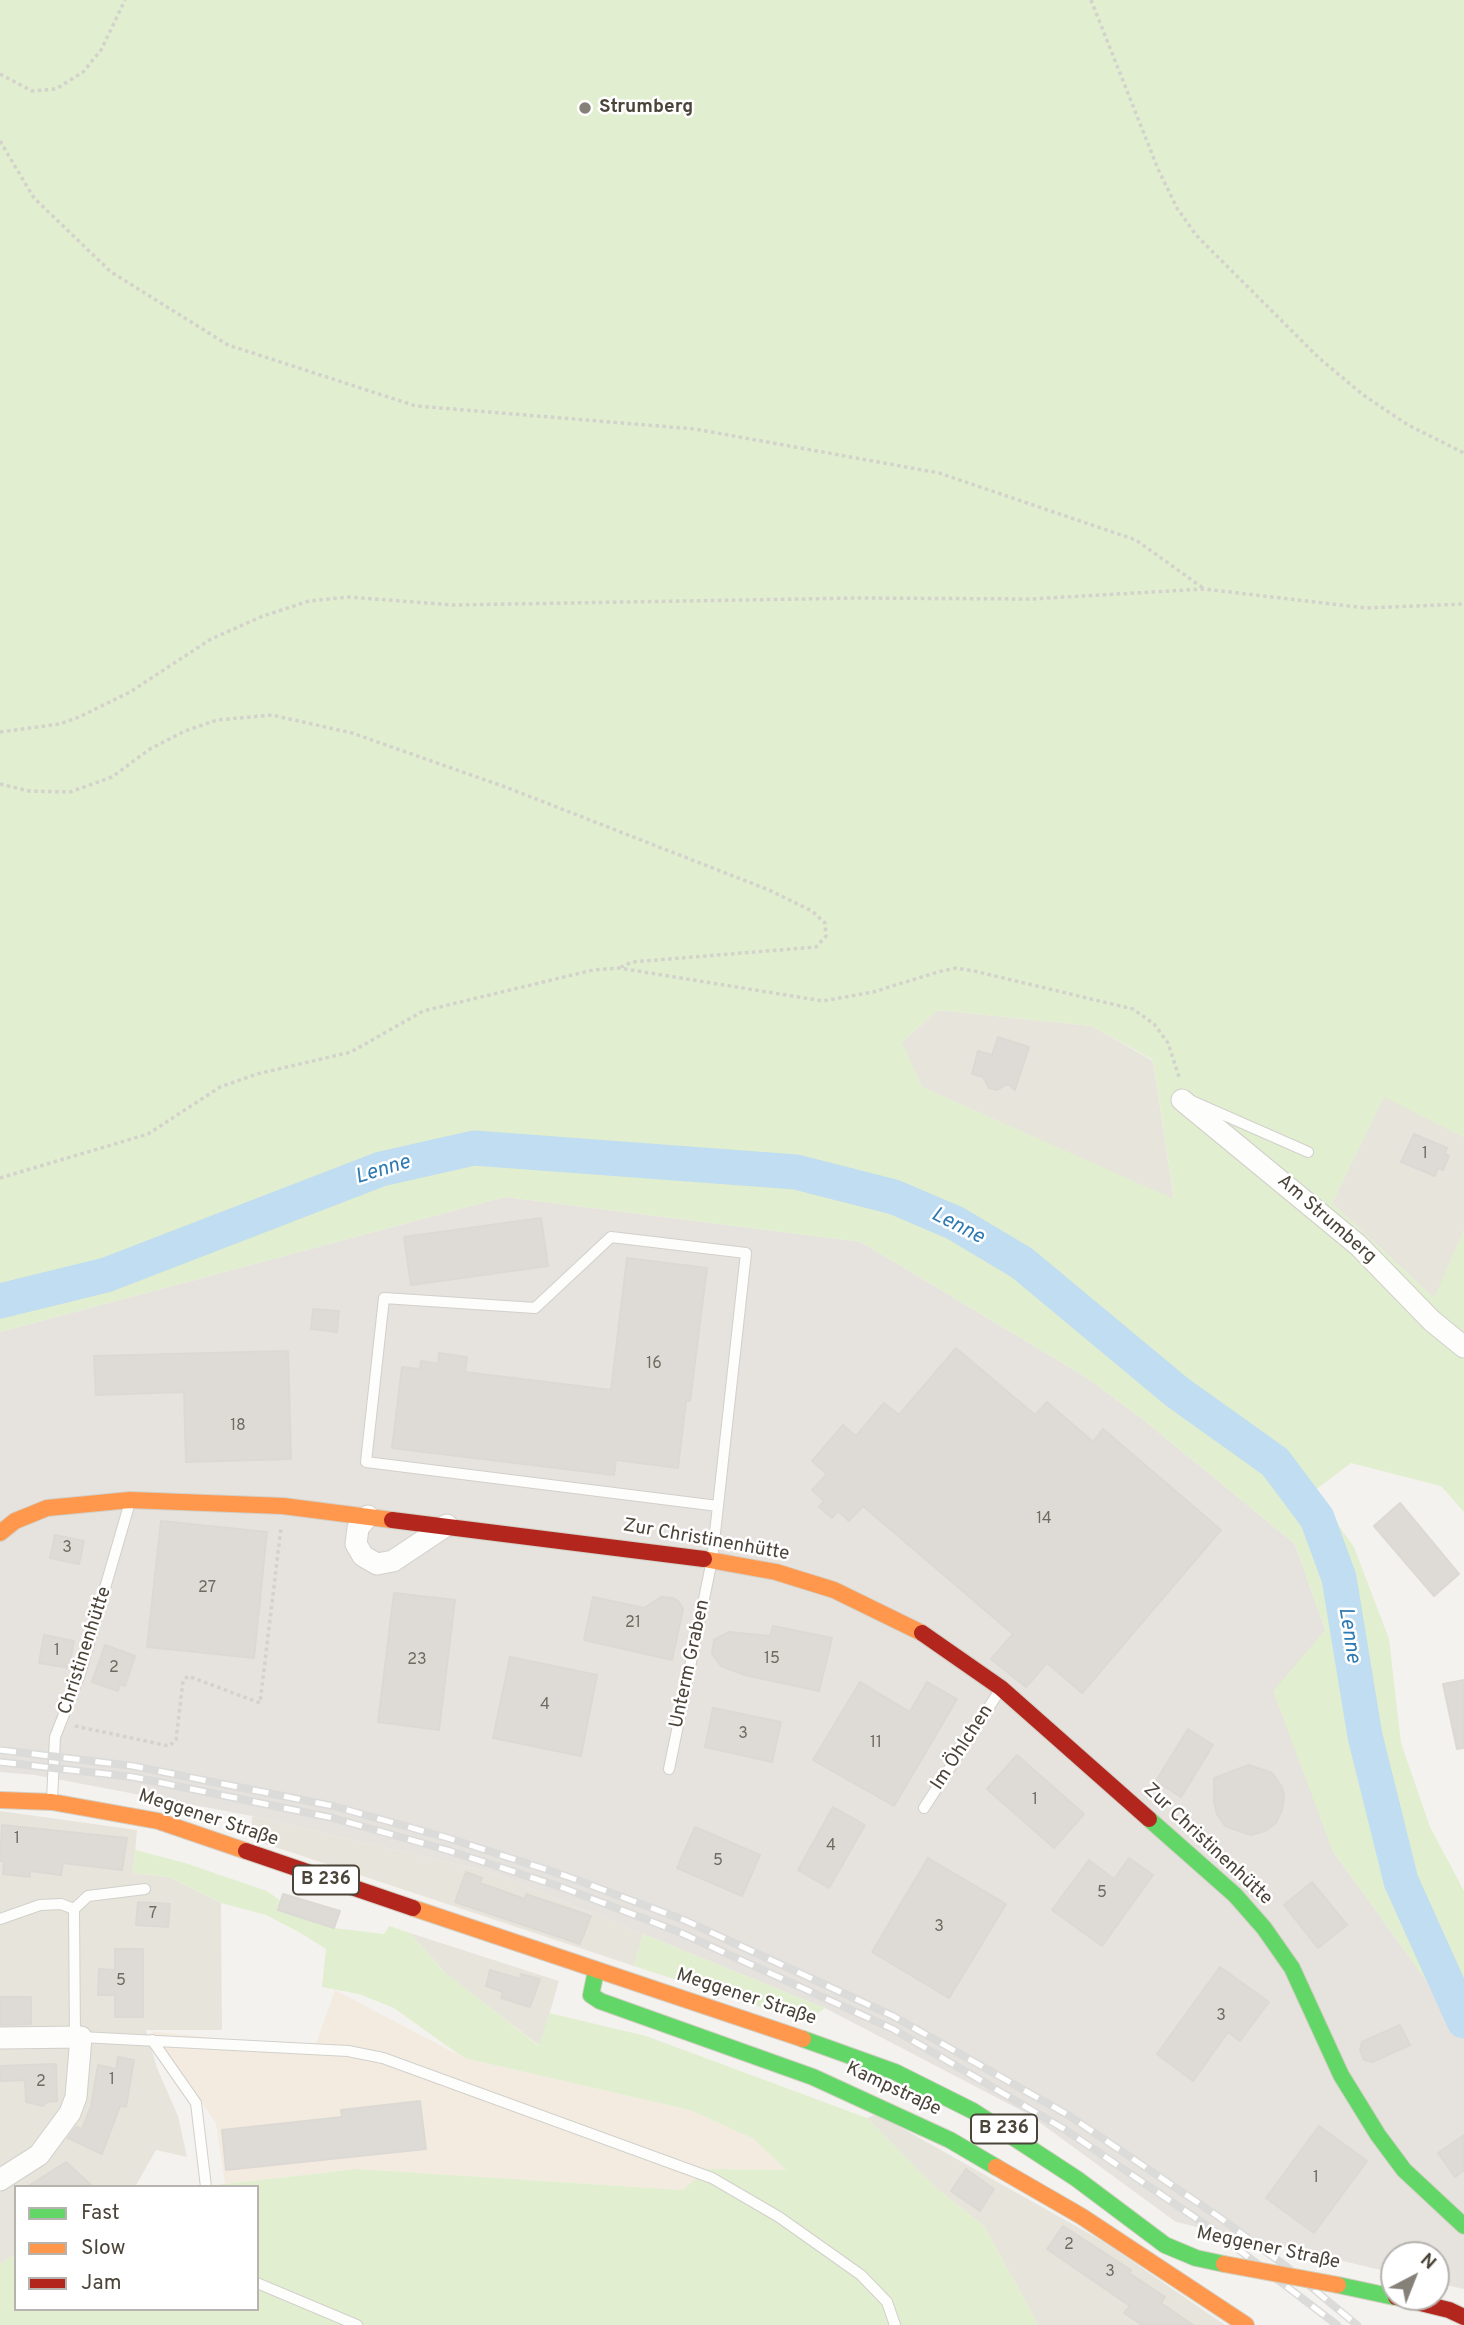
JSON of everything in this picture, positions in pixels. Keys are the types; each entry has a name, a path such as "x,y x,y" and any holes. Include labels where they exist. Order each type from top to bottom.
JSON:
{"street":[{"name":"Am Strumberg","path":"1182,1100 1359,1245 1432,1321 1464,1347"},
{"name":"Zur Christinenhütte","path":"0,1533 15,1521 47,1508 130,1500 283,1506 712,1560 776,1572 846,1595 892,1616 943,1645 1001,1688 1235,1895 1264,1928 1292,1968 1341,2075 1358,2105 1404,2169 1464,2226"},
{"path":"368,1516 358,1528 356,1544 363,1556 377,1564 393,1560 447,1525"},
{"name":"B 236","path":"0,1800 52,1802"},
{"name":"Meggener Straße","path":"52,1802 158,1821 596,1972 765,2025 895,2072 974,2111 1027,2144 1165,2245 1196,2258 1380,2294"},
{"name":"Kampstraße","path":"596,1972 591,1995 600,2001 813,2077 939,2135 1081,2217 1247,2325"},
{"path":"0,2038 78,2037 76,2097 70,2113 39,2155 0,2180"}],"lane":[{"path":"1182,1100 1198,1102 1308,1152"},
{"name":"Unterm Graben","path":"669,1769 712,1560 718,1506 746,1253 611,1237 535,1308 384,1298 366,1462 718,1506"},
{"name":"Christinenhütte","path":"52,1802 55,1737 63,1723 109,1582 130,1500"},
{"name":"Im Öhlchen","path":"924,1808 1001,1688"},
{"path":"145,1889 88,1896 74,1909 78,2037 348,2051 383,2058 712,2178 779,2217 861,2275 887,2302 895,2325"},
{"path":"0,1919 40,1905 61,1905 74,1909"},
{"path":"152,2040 196,2103 206,2185"},
{"path":"259,2284 357,2325"}],"path":[{"path":"0,74 32,91 56,89 83,72 100,50 125,0"},
{"path":"1091,0 1158,169 1177,208 1196,235 1319,358 1362,394 1408,425 1464,453"},
{"path":"0,141 34,198 111,272 228,345 416,406 695,429 939,473 1136,540 1205,589"},
{"path":"0,732 60,724 79,717 130,692 211,639 263,616 309,601 349,597 453,605 858,598 1031,599 1205,589 1366,608 1464,604"},
{"path":"0,784 29,791 70,792 112,776 150,749 186,731 217,720 272,715 352,733 508,788 769,890 812,911 825,923 826,936 816,947 632,962 619,968"},
{"path":"0,1178 148,1134 220,1087 257,1074 351,1052 424,1011 593,970 619,968 823,1001 873,992 947,970 974,971 1117,1005 1144,1016 1168,1043 1175,1060 1182,1100"},
{"path":"63,1723 169,1746 176,1740 183,1681 188,1676 260,1703 283,1506"}],"shaded area":[{"path":"938,1010 1092,1026 1153,1061 1174,1200 922,1087 901,1043"},
{"path":"1384,1096 1464,1137 1464,1230 1435,1299 1332,1203"},
{"path":"505,1197 861,1242 1084,1376 1141,1418 1295,1544 1325,1630 1332,1850 1464,2033 1464,2289 1450,2286 1450,2241 1380,2241 1380,2270 1176,2222 1028,2114 825,2008 493,1873 252,1816 35,1775 0,1772 0,1332"},
{"path":"0,1811 137,1830 133,1873 169,1877 221,1903 222,2030 146,2030 157,2068 178,2116 187,2157 156,2150 136,2185 14,2185 14,2255 0,2264"},
{"path":"252,1816 493,1873 643,1934 634,1966 251,1839"},
{"path":"410,1933 559,1981 540,2046 445,1973"},
{"path":"335,1990 464,2058 690,2110 754,2139 786,2170 706,2169 683,2190 357,2169 225,2184 216,2123 151,2031 314,2049"},
{"path":"877,2114 1104,2242 1225,2325 1038,2325 984,2226 937,2189 867,2118"}],"green space":[{"path":"0,0 1464,0 1464,1137 1384,1097 1332,1203 1434,1298 1464,1230 1464,1338 1273,1160 1261,1174 1464,1354 1464,1512 1441,1486 1351,1463 1314,1491 1354,1547 1389,1639 1401,1743 1430,1827 1464,1891 1464,2033 1332,1850 1273,1691 1325,1630 1295,1544 1141,1418 1084,1376 861,1242 505,1197 0,1332","holes":["938,1010 1092,1026 1153,1060 1174,1199 922,1087 902,1042"]},
{"path":"135,1850 185,1863 267,1891 285,1904 334,1928 384,1934 389,1926 410,1933 443,1971 539,2046 549,2013 646,2036 867,2118 937,2189 984,2226 1038,2325 0,2325 0,2264 14,2255 14,2311 259,2311 259,2185 217,2185 357,2169 683,2190 706,2169 786,2170 754,2139 690,2110 464,2058 394,2008 359,1994 322,1987 326,1949 299,1932 266,1915 221,1903 169,1877 133,1873"},
{"path":"643,1934 825,2008 807,2022 634,1966"}],"building":[{"path":"998,1037 1029,1047 1015,1090 1008,1084 996,1090 989,1088 983,1077 972,1074 978,1051 992,1055"},
{"path":"1414,1134 1447,1148 1445,1154 1449,1156 1443,1170 1438,1168 1435,1176 1401,1162"},
{"path":"541,1218 548,1266 411,1285 404,1237"},
{"path":"627,1258 707,1268 690,1401 686,1401 678,1468 616,1460 614,1475 392,1448 402,1367 420,1369 421,1361 438,1364 439,1353 467,1357 465,1372 611,1390"},
{"path":"313,1309 339,1311 337,1332 311,1329"},
{"path":"956,1348 1035,1415 1047,1402 1093,1442 1103,1429 1221,1530 1082,1693 1047,1663 1026,1687 991,1659 1013,1634 863,1506 849,1521 838,1511 832,1518 819,1507 824,1501 812,1490 827,1474 812,1461 843,1425 856,1436 884,1403 899,1415"},
{"path":"288,1351 291,1459 186,1462 184,1392 96,1395 94,1356"},
{"path":"1400,1503 1459,1574 1434,1596 1374,1526"},
{"path":"161,1521 267,1532 254,1658 147,1647"},
{"path":"55,1535 84,1541 79,1564 50,1558"},
{"path":"394,1593 455,1600 439,1730 378,1722"},
{"path":"593,1597 644,1608 661,1597 673,1598 679,1602 683,1609 672,1660 584,1640"},
{"path":"773,1626 832,1638 819,1691 745,1675 721,1666 712,1654 714,1640 729,1632 770,1636"},
{"path":"44,1635 74,1641 69,1668 39,1663"},
{"path":"105,1645 135,1656 125,1686 120,1684 118,1691 92,1682"},
{"path":"510,1657 597,1675 581,1756 493,1738"},
{"path":"1464,1680 1464,1748 1457,1749 1443,1684"},
{"path":"860,1682 910,1712 927,1682 957,1699 894,1806 813,1760"},
{"path":"713,1708 781,1722 772,1762 705,1747"},
{"path":"1188,1729 1213,1745 1181,1797 1156,1781"},
{"path":"1017,1755 1084,1814 1054,1848 987,1789"},
{"path":"1249,1765 1272,1773 1282,1787 1284,1797 1276,1823 1265,1831 1251,1835 1225,1826 1217,1814 1214,1801 1214,1778"},
{"path":"833,1807 865,1825 829,1888 798,1870"},
{"path":"2,1825 127,1838 122,1870 63,1863 61,1875 30,1871 30,1877 3,1874 4,1861 0,1861"},
{"path":"695,1827 760,1855 742,1896 677,1868"},
{"path":"928,1858 1006,1904 949,1998 872,1952"},
{"path":"1129,1858 1153,1875 1102,1946 1052,1910 1089,1860 1114,1879"},
{"path":"466,1872 482,1878 480,1883 525,1899 526,1894 591,1916 580,1944 455,1902"},
{"path":"1312,1882 1347,1925 1318,1948 1284,1905"},
{"path":"283,1894 340,1911 334,1928 278,1910"},
{"path":"138,1902 170,1904 168,1927 136,1925"},
{"path":"115,1949 143,1949 143,2017 115,2017 115,1995 98,1995 99,1969 115,1970"},
{"path":"1220,1967 1269,2002 1240,2041 1228,2032 1193,2081 1157,2054"},
{"path":"490,1970 520,1979 521,1974 540,1979 530,2007 501,1998 503,1992 486,1986"},
{"path":"0,1997 31,1997 31,2024 0,2025"},
{"path":"1400,2025 1410,2045 1372,2062 1364,2060 1360,2050 1362,2042"},
{"path":"118,2057 134,2060 126,2107 120,2106 102,2154 68,2138 76,2127 82,2129 91,2106 98,2065 116,2069"},
{"path":"56,2064 57,2101 47,2102 43,2106 26,2102 25,2080 0,2081 0,2066"},
{"path":"420,2101 426,2149 226,2170 222,2130 342,2117 341,2110"},
{"path":"1319,2126 1367,2161 1314,2233 1266,2198"},
{"path":"1464,2135 1464,2170 1455,2177 1438,2153"},
{"path":"66,2162 91,2185 30,2185"},
{"path":"966,2169 994,2189 980,2211 951,2191"},
{"path":"1063,2226 1131,2270 1129,2273 1165,2297 1161,2303 1193,2325 1142,2325 1124,2313 1130,2306 1047,2249"}],"waterway":[{"name":"Lenne","path":"0,1301 106,1275 381,1169 474,1148 796,1172 894,1197 955,1223 1022,1263 1177,1392 1275,1462 1317,1518 1339,1578 1365,1736 1401,1881 1464,2021"}],"railway":[{"path":"0,1750 133,1766 333,1806 448,1838 566,1876 684,1920 893,2016 1068,2115 1219,2217 1287,2267 1357,2325"},
{"path":"0,1762 133,1777 333,1818 450,1851 564,1888 679,1932 893,2029 1064,2129 1209,2227 1337,2325"}],"traffic: fast":[{"path":"1149,1819 1235,1895 1264,1928 1292,1968 1341,2075 1378,2135 1404,2170 1464,2226"},
{"path":"596,1971 591,1995 600,2001 813,2077 950,2140 996,2167"},
{"path":"803,2039 895,2072 973,2111 1077,2179 1165,2245 1196,2258 1224,2264"},
{"path":"1338,2285 1380,2294"}],"traffic: slow":[{"path":"0,1533 15,1521 47,1508 130,1500 283,1506 392,1520"},
{"path":"704,1559 776,1572 834,1590 922,1633"},
{"path":"0,1800 52,1802 158,1821 246,1851"},
{"path":"413,1908 803,2039"},
{"path":"996,2167 1081,2216 1246,2325"},
{"path":"1224,2264 1338,2285"}],"traffic: jam":[{"path":"392,1520 704,1559"},
{"path":"922,1633 1001,1688 1149,1819"},
{"path":"246,1851 413,1908"},
{"path":"1450,2310 1464,2317"}],"place":[{"name":"Strumberg","path":"585,108"}]}
